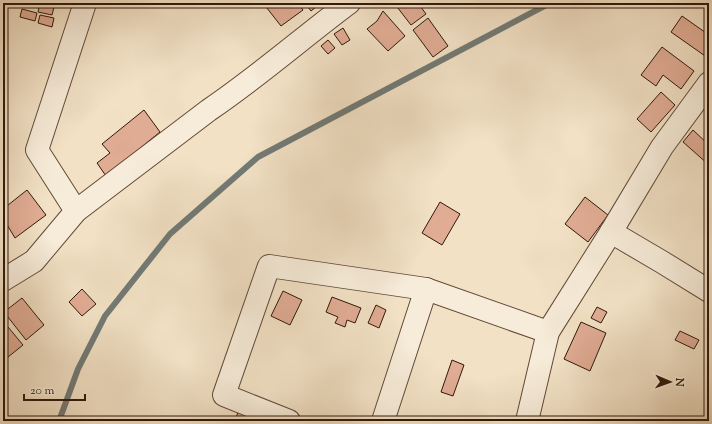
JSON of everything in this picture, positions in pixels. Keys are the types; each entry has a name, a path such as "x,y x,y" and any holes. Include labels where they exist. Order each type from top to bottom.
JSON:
{"street":[{"path":"76,211 37,150 85,3"},
{"path":"3,280 34,261 76,211 209,110 231,96 349,3"},
{"path":"527,421 548,332 662,147 709,83"},
{"path":"611,232 709,291"},
{"path":"288,421 224,395 269,266 426,289 548,332"},
{"path":"383,421 426,289"}],"building":[{"path":"22,3 40,3 39,8"},
{"path":"40,3 55,3 52,15 38,12"},
{"path":"263,3 298,3 303,10 281,26"},
{"path":"305,3 321,3 311,11"},
{"path":"394,3 418,3 426,14 411,25"},
{"path":"22,9 37,13 35,21 20,17"},
{"path":"383,11 405,36 388,51 367,29 377,21"},
{"path":"40,15 54,18 52,27 38,23"},
{"path":"682,16 709,35 708,58 671,32"},
{"path":"428,18 448,46 433,57 413,30"},
{"path":"343,28 350,40 342,45 334,34"},
{"path":"328,40 335,48 328,54 321,46"},
{"path":"662,47 694,71 681,89 663,75 656,86 641,75"},
{"path":"661,92 675,105 651,132 637,119"},
{"path":"144,110 160,132 106,176 97,163 110,153 102,144"},
{"path":"693,130 709,145 709,165 683,142"},
{"path":"27,190 46,215 15,238 3,218 3,209"},
{"path":"585,197 608,215 588,242 565,224"},
{"path":"440,202 460,214 442,245 422,233"},
{"path":"82,289 96,304 82,316 69,302"},
{"path":"283,291 302,300 290,325 271,316"},
{"path":"332,297 361,308 355,323 347,320 345,327 335,323 338,317 326,312"},
{"path":"22,298 44,325 26,340 4,312"},
{"path":"376,305 386,310 379,328 368,323"},
{"path":"597,307 607,312 601,323 591,318"},
{"path":"3,321 23,345 3,361"},
{"path":"581,322 606,333 590,371 564,359"},
{"path":"680,331 699,340 694,349 675,340"},
{"path":"452,360 464,365 453,396 441,392"},
{"path":"239,409 252,413 249,421 235,421"}],"waterway":[{"path":"59,421 78,369 105,316 170,234 258,157 550,3"}]}
